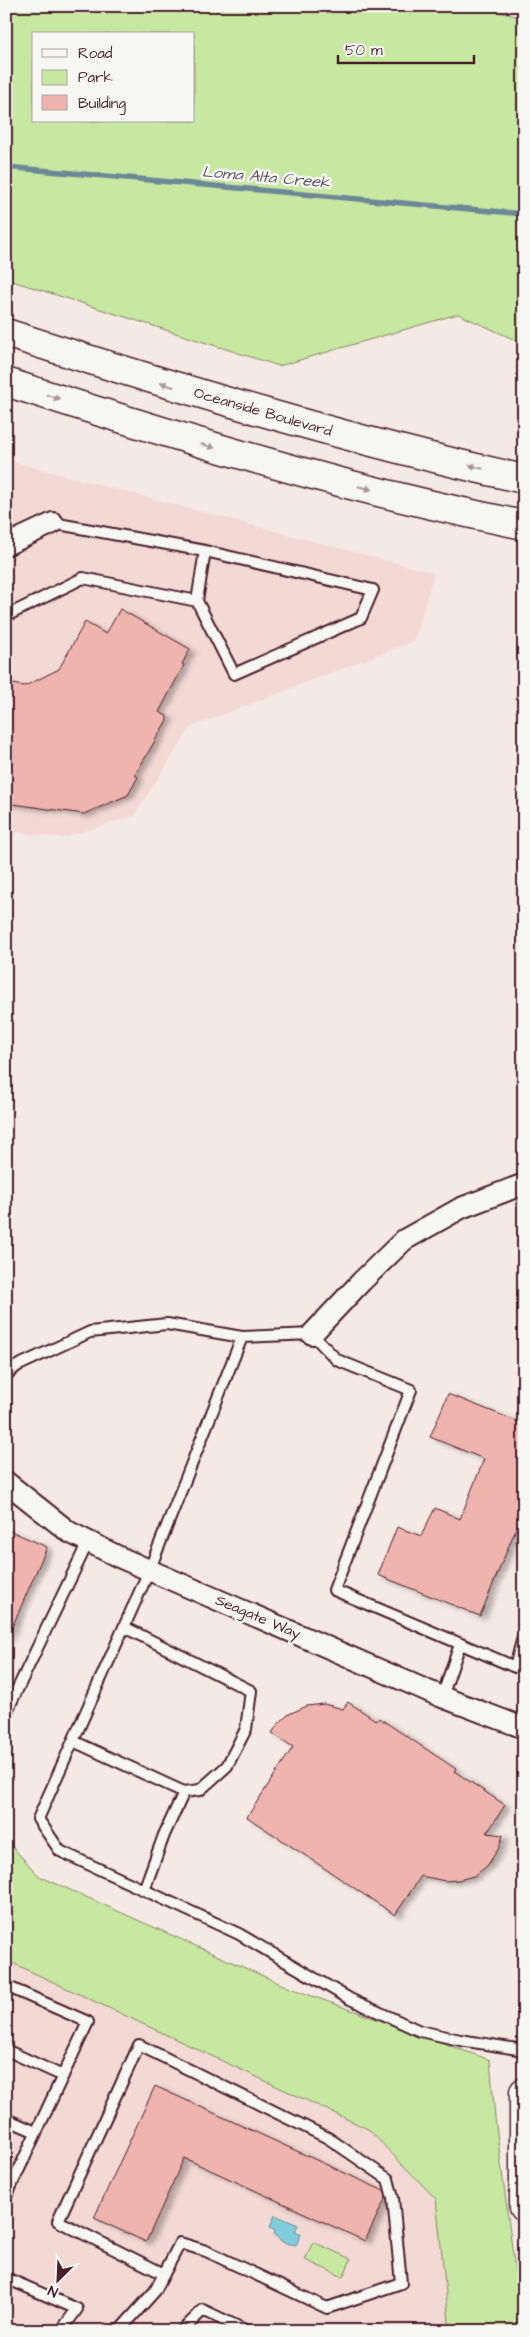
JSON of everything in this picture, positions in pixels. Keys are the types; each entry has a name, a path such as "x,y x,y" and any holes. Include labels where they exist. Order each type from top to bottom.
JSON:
{"main road":[{"name":"Oceanside Boulevard","path":"6,333 175,388 293,421 524,479"},
{"path":"6,382 184,439 326,479 524,525"},
{"path":"524,2092 524,2207"}],"street":[{"path":"6,545 53,523"},
{"path":"312,1334 360,1282 404,1240 461,1208 524,1184"},
{"name":"Seagate Way","path":"6,1482 69,1532 149,1571 442,1696 524,1728"}],"lane":[{"path":"53,523 205,552 373,590 361,618 234,674 197,601 205,552"},
{"path":"6,616 83,578 197,601"},
{"path":"6,1375 17,1366 90,1332 167,1324 242,1338 312,1334 337,1360 411,1390 334,1590 514,1667 524,1633"},
{"path":"242,1338 149,1571 38,1819 60,1852 239,1934 350,1999 420,2031 460,2040 524,2050"},
{"path":"6,1713 88,1542"},
{"path":"73,1741 184,1792 200,1790 227,1766 246,1730 251,1692 124,1628"},
{"path":"442,1696 460,1644"},
{"path":"144,1890 164,1835 184,1792"},
{"path":"6,1986 88,2022 6,2197"},
{"path":"119,2331 155,2291 164,2274 180,2243 206,2251 327,2308 401,2283 393,2198 388,2179 328,2138 140,2046 58,2221 164,2274"},
{"path":"6,2050 63,2076"},
{"path":"6,2119 36,2132"},
{"path":"6,2278 77,2309 61,2331"},
{"path":"182,2331 203,2310 247,2331"}],"shaded area":[{"path":"6,460 434,573 414,641 191,727 134,816 63,838 6,831"},
{"path":"6,1960 368,2129 436,2199 450,2331 6,2331"}],"green space":[{"path":"6,6 474,6 524,18 524,344 458,314 279,366 6,279"},
{"path":"6,1840 39,1876 290,1988 490,2060 495,2118 523,2331 450,2331 436,2199 368,2129 6,1960"},
{"path":"313,2242 351,2259 343,2277 305,2260"}],"water":[{"path":"275,2215 298,2225 295,2231 301,2234 296,2245 284,2243 274,2235 275,2230 270,2227"}],"building":[{"path":"120,609 190,649 182,664 184,665 159,712 167,716 167,720 135,775 138,777 128,795 84,814 6,803 6,683 25,686 59,669 85,622 106,634"},
{"path":"448,1394 524,1424 524,1509 480,1616 378,1575 397,1527 421,1536 435,1508 460,1519 484,1459 430,1437"},
{"path":"6,1529 47,1547 6,1641"},
{"path":"348,1702 377,1721 379,1718 456,1769 454,1771 505,1805 487,1833 503,1835 499,1848 487,1866 474,1876 458,1880 445,1881 421,1876 395,1915 247,1817 293,1747 272,1733 278,1724 289,1714 307,1706 324,1704 343,1709"},
{"path":"155,2086 384,2191 386,2197 365,2241 184,2158 146,2242 94,2218"}],"waterway":[{"name":"Loma Alta Creek","path":"6,167 524,214"}]}
